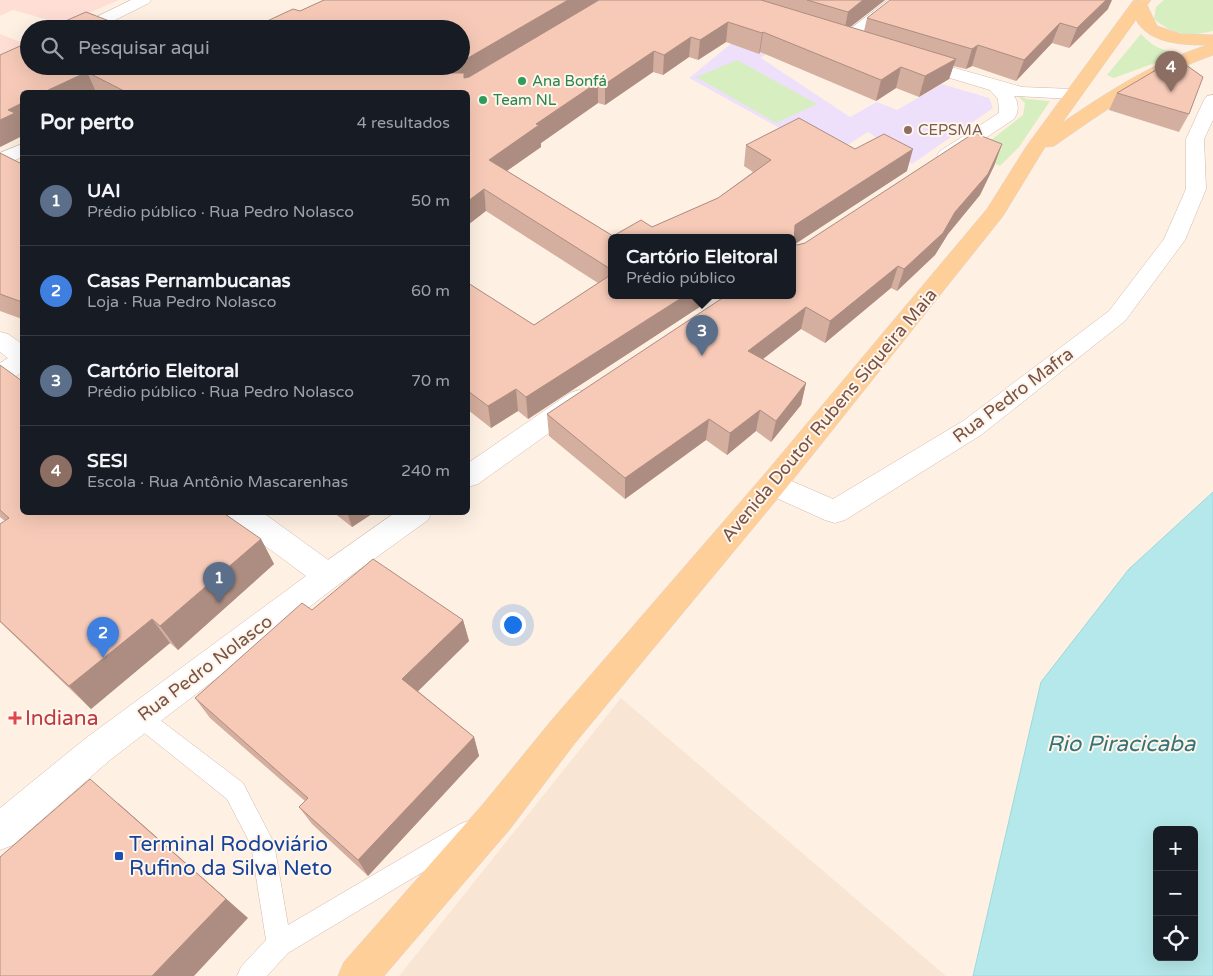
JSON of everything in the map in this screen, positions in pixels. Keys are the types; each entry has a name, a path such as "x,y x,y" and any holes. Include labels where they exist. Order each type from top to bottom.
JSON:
{"main road":[{"path":"1141,2 1144,18 1152,29 1174,37 1198,41 1213,40"},
{"name":"Avenida Doutor Rubens Siqueira Maia","path":"358,976 497,816 563,732 774,484 996,212 1034,151 1073,94 1141,2"},
{"path":"1034,151 1116,95 1184,60 1213,49"}],"street":[{"path":"102,20 143,0"},
{"path":"847,40 898,0"},
{"path":"828,34 865,46"},
{"path":"903,58 1022,92 1073,94"},
{"path":"932,165 1008,115 1010,106 1007,96 996,86"},
{"name":"Rua Pedro Mafra","path":"774,484 835,512 972,428 1117,316 1174,240 1205,189 1195,139 1213,100"},
{"path":"0,161 20,151"},
{"path":"0,340 20,355"},
{"path":"0,375 20,362"},
{"path":"470,476 600,385"},
{"path":"244,515 328,576"},
{"name":"Rua Pedro Nolasco","path":"0,832 98,749 328,576 414,515"}],"lane":[{"path":"140,717 235,791 262,843 279,944"},
{"path":"64,806 98,749"},
{"path":"250,976 279,944 497,816"}],"shaded area":[{"path":"0,0 119,0 72,20 49,20 13,10 0,16"},
{"path":"755,24 790,34 761,58 850,117 877,102 897,110 942,84 989,98 993,108 912,164 868,132 830,156 689,78"},
{"path":"0,34 20,42 20,46 0,56"},
{"path":"621,698 946,976 399,976"}],"green space":[{"path":"1164,0 1213,0 1213,31 1189,34 1175,31 1161,24 1154,19 1156,7"},
{"path":"1141,34 1159,48 1182,53 1114,78 1107,75"},
{"path":"737,60 817,104 776,123 696,77"},
{"path":"1017,95 1027,99 1050,101 1019,147 1000,166 973,154 1023,115 1025,103"}],"water":[{"name":"Rio Piracicaba","path":"1213,492 1213,976 973,976 1041,682 1129,569"}],"building":[{"path":"324,0 568,0 470,57 470,20 269,20 293,9 300,11"},
{"path":"599,0 761,0 956,59 925,76 901,67 881,80 763,32 728,22 700,40 691,37 664,55 654,51 605,84 598,82 536,124 539,125 489,160 610,234 608,234 608,267 484,189 470,200 470,90 122,90 93,75 464,75 464,78 469,77"},
{"path":"807,0 863,0 848,12"},
{"path":"890,0 1106,0 1077,28 1060,23 1024,60 978,45 972,49 867,18"},
{"path":"86,12 107,20 68,20"},
{"path":"20,46 20,75 81,75 48,90 20,90 20,104 8,110 15,113 0,120 0,55"},
{"path":"1175,64 1186,65 1203,77 1189,114 1117,93 1156,70"},
{"path":"799,118 855,149 884,134 913,149 795,225 794,234 616,234 641,220 652,227 718,198 771,160 746,145"},
{"path":"974,133 1002,144 988,174 955,212 943,233 904,269 898,266 830,321 806,307 748,351 806,383 776,421 760,410 730,433 709,419 625,478 547,414 721,299 796,299 796,244 805,243"},
{"path":"0,153 20,163 20,301 0,294"},
{"path":"608,277 608,299 680,299 526,397 516,389 488,406 470,392 470,284 534,325"},
{"path":"0,365 20,380 20,515 226,515 261,539 160,626 152,619 69,686 0,621 0,524 9,518 0,510"},
{"path":"373,559 463,620 402,679 474,737 358,860 299,807 308,798 195,698 302,603 312,610"},
{"name":"Terminal Rodoviário Rufino da Silva Neto","path":"90,779 226,899 152,976 0,976 0,857"}],"place":[{"name":"Ana Bonfá","path":"522,81"},
{"name":"SESI","path":"1171,92"},
{"name":"Team NL","path":"483,100"},
{"name":"CEPSMA","path":"908,130"},
{"name":"Cartório Eleitoral","path":"702,356"},
{"name":"UAI","path":"219,603"},
{"name":"Casas Pernambucanas","path":"103,658"},
{"name":"Indiana","path":"15,718"},
{"name":"Terminal Rodoviário Rufino da Silva Neto","path":"119,856"}]}
